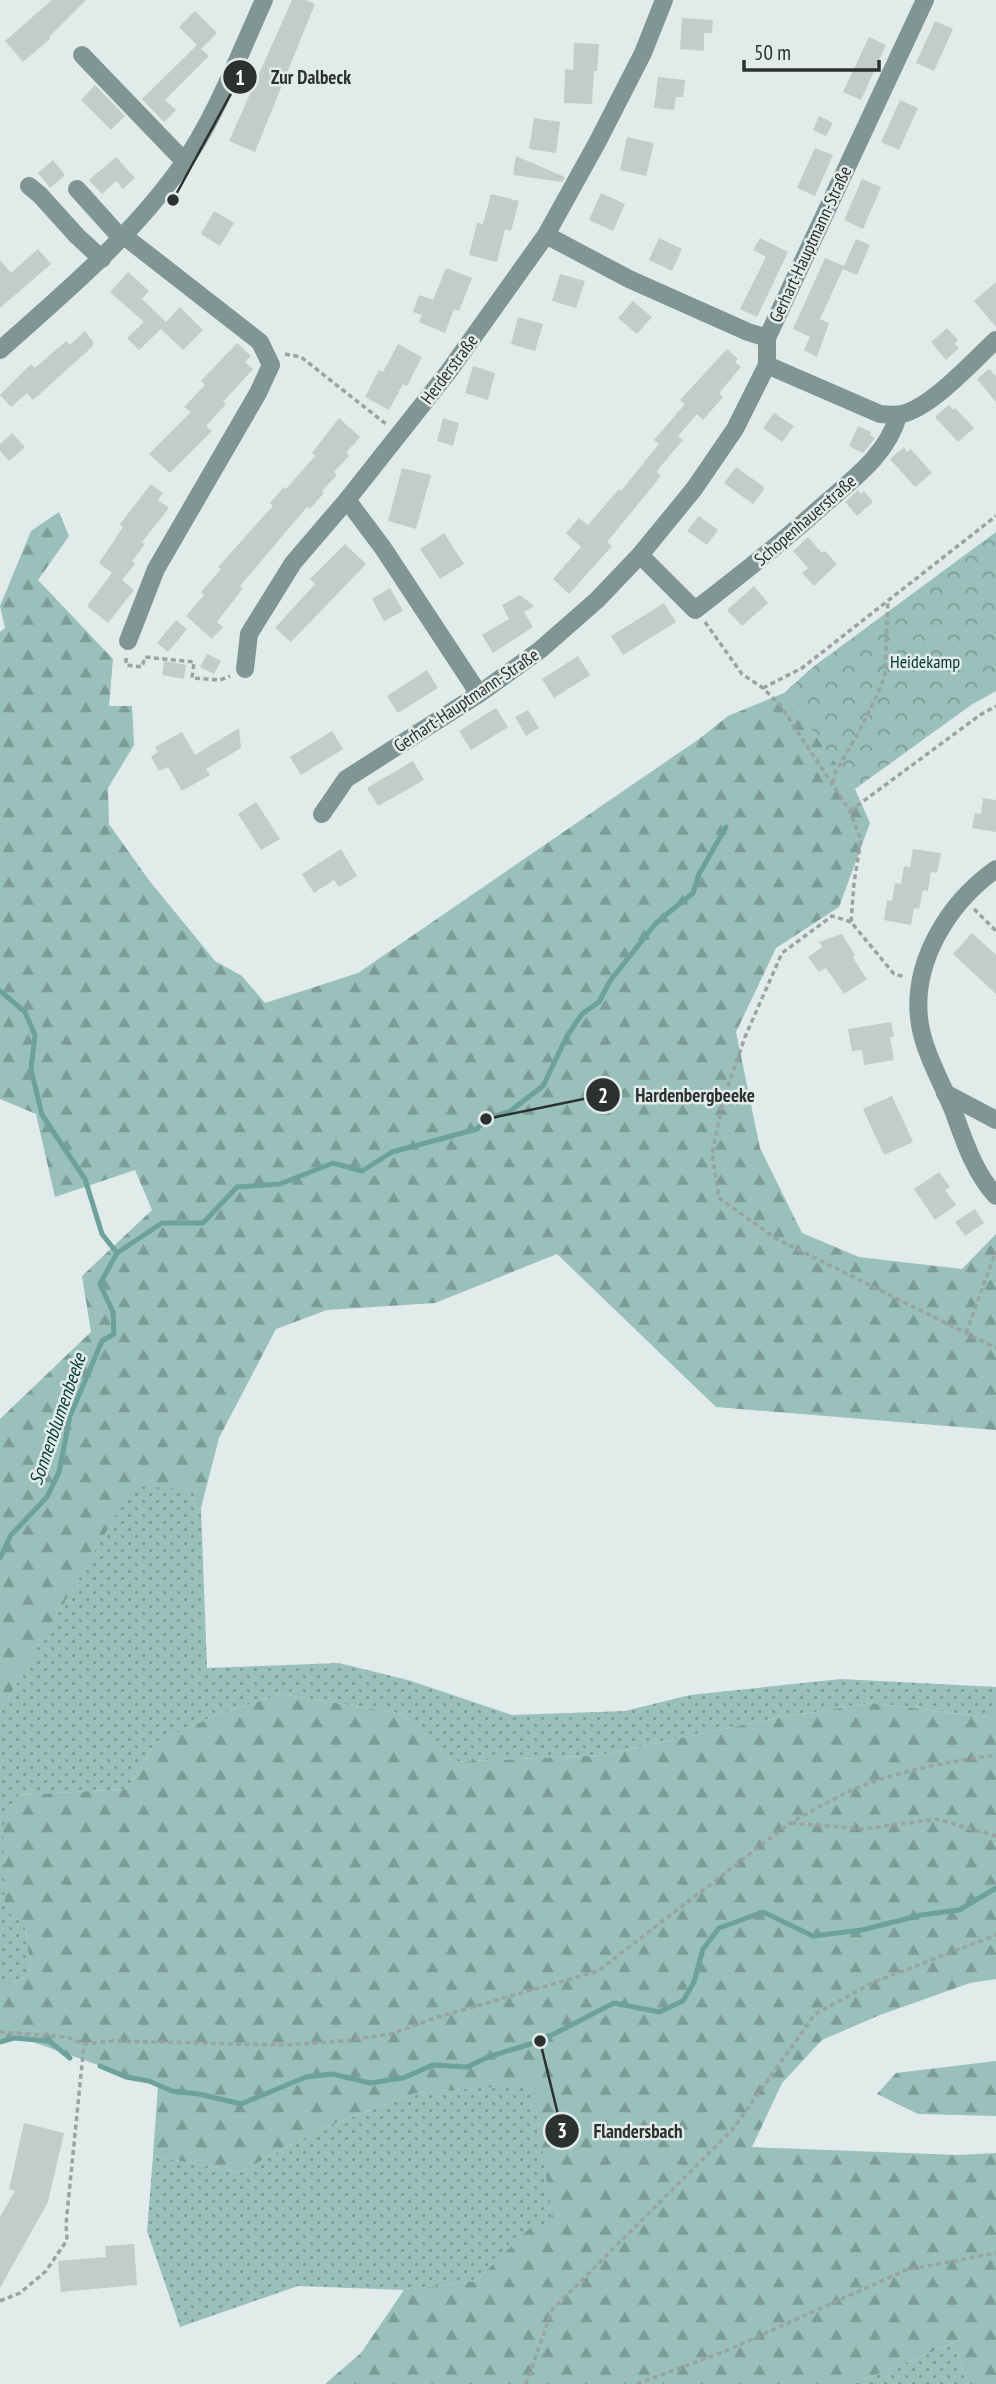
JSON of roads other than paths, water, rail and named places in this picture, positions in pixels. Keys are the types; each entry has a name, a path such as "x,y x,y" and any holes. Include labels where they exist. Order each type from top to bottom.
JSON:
{"street":[{"path":"0,351 102,259 184,161 221,95 264,0"},
{"name":"Herderstraße","path":"245,669 248,634 293,563 347,500 449,370 546,235 643,53 664,0"},
{"name":"Gerhart-Hauptmann-Straße","path":"322,814 346,779 479,694 570,626 640,555 694,489 734,429 767,365 766,338 925,0"},
{"path":"82,55 184,161"},
{"path":"29,186 102,259"},
{"path":"76,190 123,237 260,342 271,365 265,380 156,569 128,641"},
{"path":"546,235 629,279 766,338"},
{"path":"767,365 880,414 898,416 915,410 930,399 996,340"},
{"name":"Schopenhauerstraße","path":"640,555 695,610 768,554 873,461 893,432 898,416"},
{"path":"347,500 383,548 479,694"},
{"path":"996,869 963,897 938,933 922,980 920,1025 978,1172 996,1196"},
{"path":"946,1093 996,1120"}],"waterway":[{"path":"117,1253 162,1223 203,1223 237,1187 280,1184 333,1163 362,1171 392,1152 477,1129 486,1119 509,1112 543,1086 567,1036 582,1014 599,1002 610,981 656,923 693,893 699,874 726,827"},
{"name":"Sonnenblumenbeeke","path":"0,991 25,1012 35,1035 31,1069 42,1115 85,1179 102,1234 117,1253 100,1284 113,1312 114,1334 102,1341 70,1416 59,1472 47,1497 11,1535 0,1558"},
{"path":"100,2066 172,2091 241,2104 306,2077 332,2074 370,2083 403,2078 433,2065 467,2067 488,2057 540,2041 614,2003 659,2012 683,2001 694,1982 703,1949 719,1928 763,1912 813,1936 862,1930 921,1915 959,1910 996,1888"},
{"path":"0,2042 14,2038 49,2041 70,2058"}],"place":[{"name":"Zur Dalbeck","path":"173,200"},
{"name":"Hardenbergbeeke","path":"486,1119"},
{"name":"Flandersbach","path":"540,2041"}],"park label":[{"name":"Heidekamp","path":"925,661"}]}
